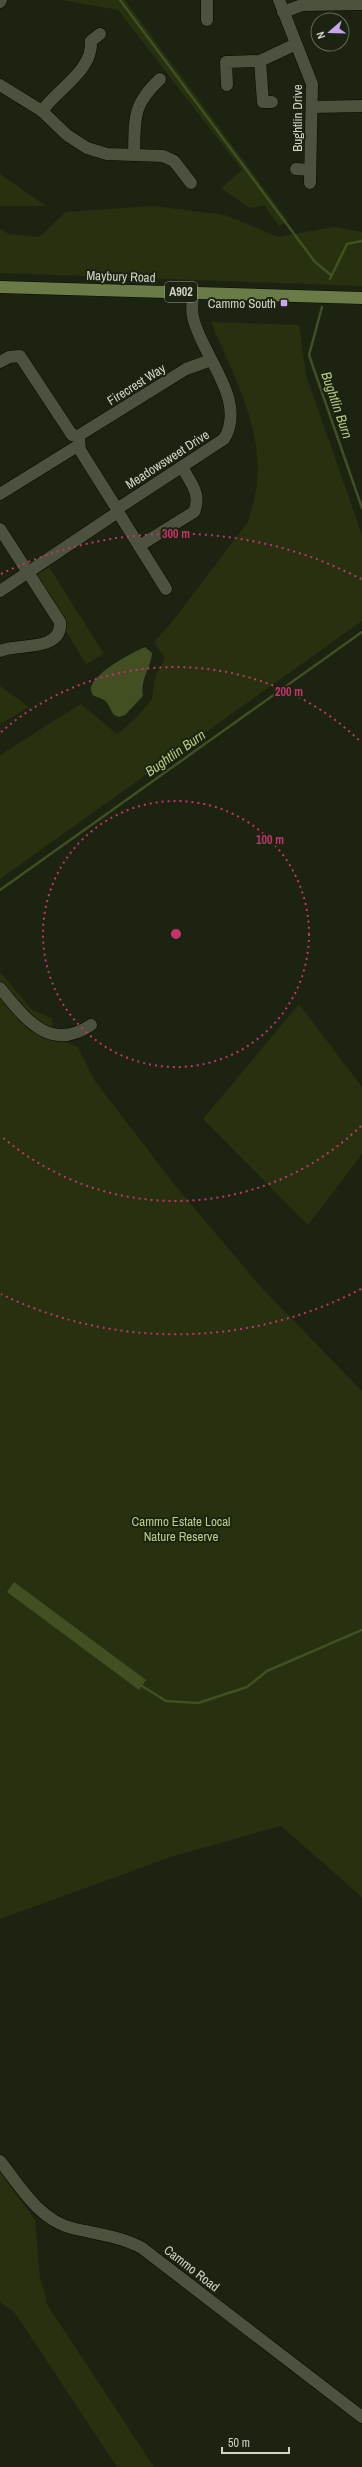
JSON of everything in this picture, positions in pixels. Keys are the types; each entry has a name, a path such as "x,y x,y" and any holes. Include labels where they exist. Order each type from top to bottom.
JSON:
{"main road":[{"name":"Maybury Road","path":"0,286 362,298"}],"street":[{"path":"206,20 207,0"},
{"name":"Bughtlin Drive","path":"279,0 312,84 313,107 310,183"},
{"path":"283,12 302,5 335,2 362,4"},
{"path":"42,111 86,65 92,48 91,41 100,34"},
{"path":"227,85 223,62 260,61 296,44"},
{"path":"260,61 263,102 272,102"},
{"path":"134,155 135,121 138,106 145,93 160,79"},
{"path":"0,85 42,111 67,135 87,148 107,154 163,156 174,161 192,183"},
{"path":"313,107 362,106"},
{"name":"Bughtlin Drive","path":"296,170 310,170"},
{"name":"Meadowsweet Drive","path":"0,591 224,439 231,423 230,405 218,373 192,316 193,292"},
{"path":"0,362 9,357 20,356 72,435 79,441 139,546 166,589"},
{"name":"Firecrest Way","path":"0,494 186,370 211,360"},
{"path":"139,546 194,512 197,505 196,491 182,467"},
{"path":"0,529 60,622 61,630 57,635 37,646 24,648 10,647 0,651"},
{"path":"0,988 30,1023 40,1030 52,1034 71,1036 91,1025"},
{"name":"Cammo Road","path":"0,2161 45,2215 71,2228 122,2238 142,2248 362,2417"}],"green space":[{"path":"62,0 125,0 288,221 279,226 264,205 250,208 221,188 242,170 118,10"},
{"path":"0,174 46,206 0,206"},
{"path":"154,206 225,215 278,237 334,227 362,232 362,286 0,273 0,229 9,234 39,237 66,212"},
{"path":"211,322 299,325 306,375 362,535 362,621 0,879 0,755 81,704 117,734 137,717 152,699 155,677 165,658 154,642 172,622 247,523 255,496 258,470 256,445 250,420 233,371"},
{"path":"49,567 104,654 86,664 33,577"},
{"path":"0,686 29,707 0,724"},
{"name":"Cammo Estate Local Nature Reserve","path":"0,972 31,1009 53,1019 50,1036 78,1047 95,1081 174,1184 260,1286 362,1391 362,1897 281,1826 171,1857 0,1919"},
{"path":"299,1004 362,1087 362,1154 308,1225 203,1119"},
{"path":"0,2172 35,2220 40,2279 45,2292 46,2303 154,2467 117,2467 15,2313 0,2302"}],"shaded area":[{"path":"145,647 152,653 150,664 144,679 142,690 143,696 125,715 119,717 114,715 106,702 92,694 92,684 104,671"},
{"path":"14,1582 146,1680 139,1690 7,1592"}],"waterway":[{"path":"120,0 315,262 331,275"},
{"name":"Bughtlin Burn","path":"330,279 347,244 362,241"},
{"name":"Bughtlin Burn","path":"322,307 309,355 362,508"},
{"name":"Bughtlin Burn","path":"0,890 362,632"},
{"path":"142,1686 166,1701 198,1703 247,1687 267,1671 362,1630"}],"place":[{"name":"Cammo South","path":"284,303"}]}
